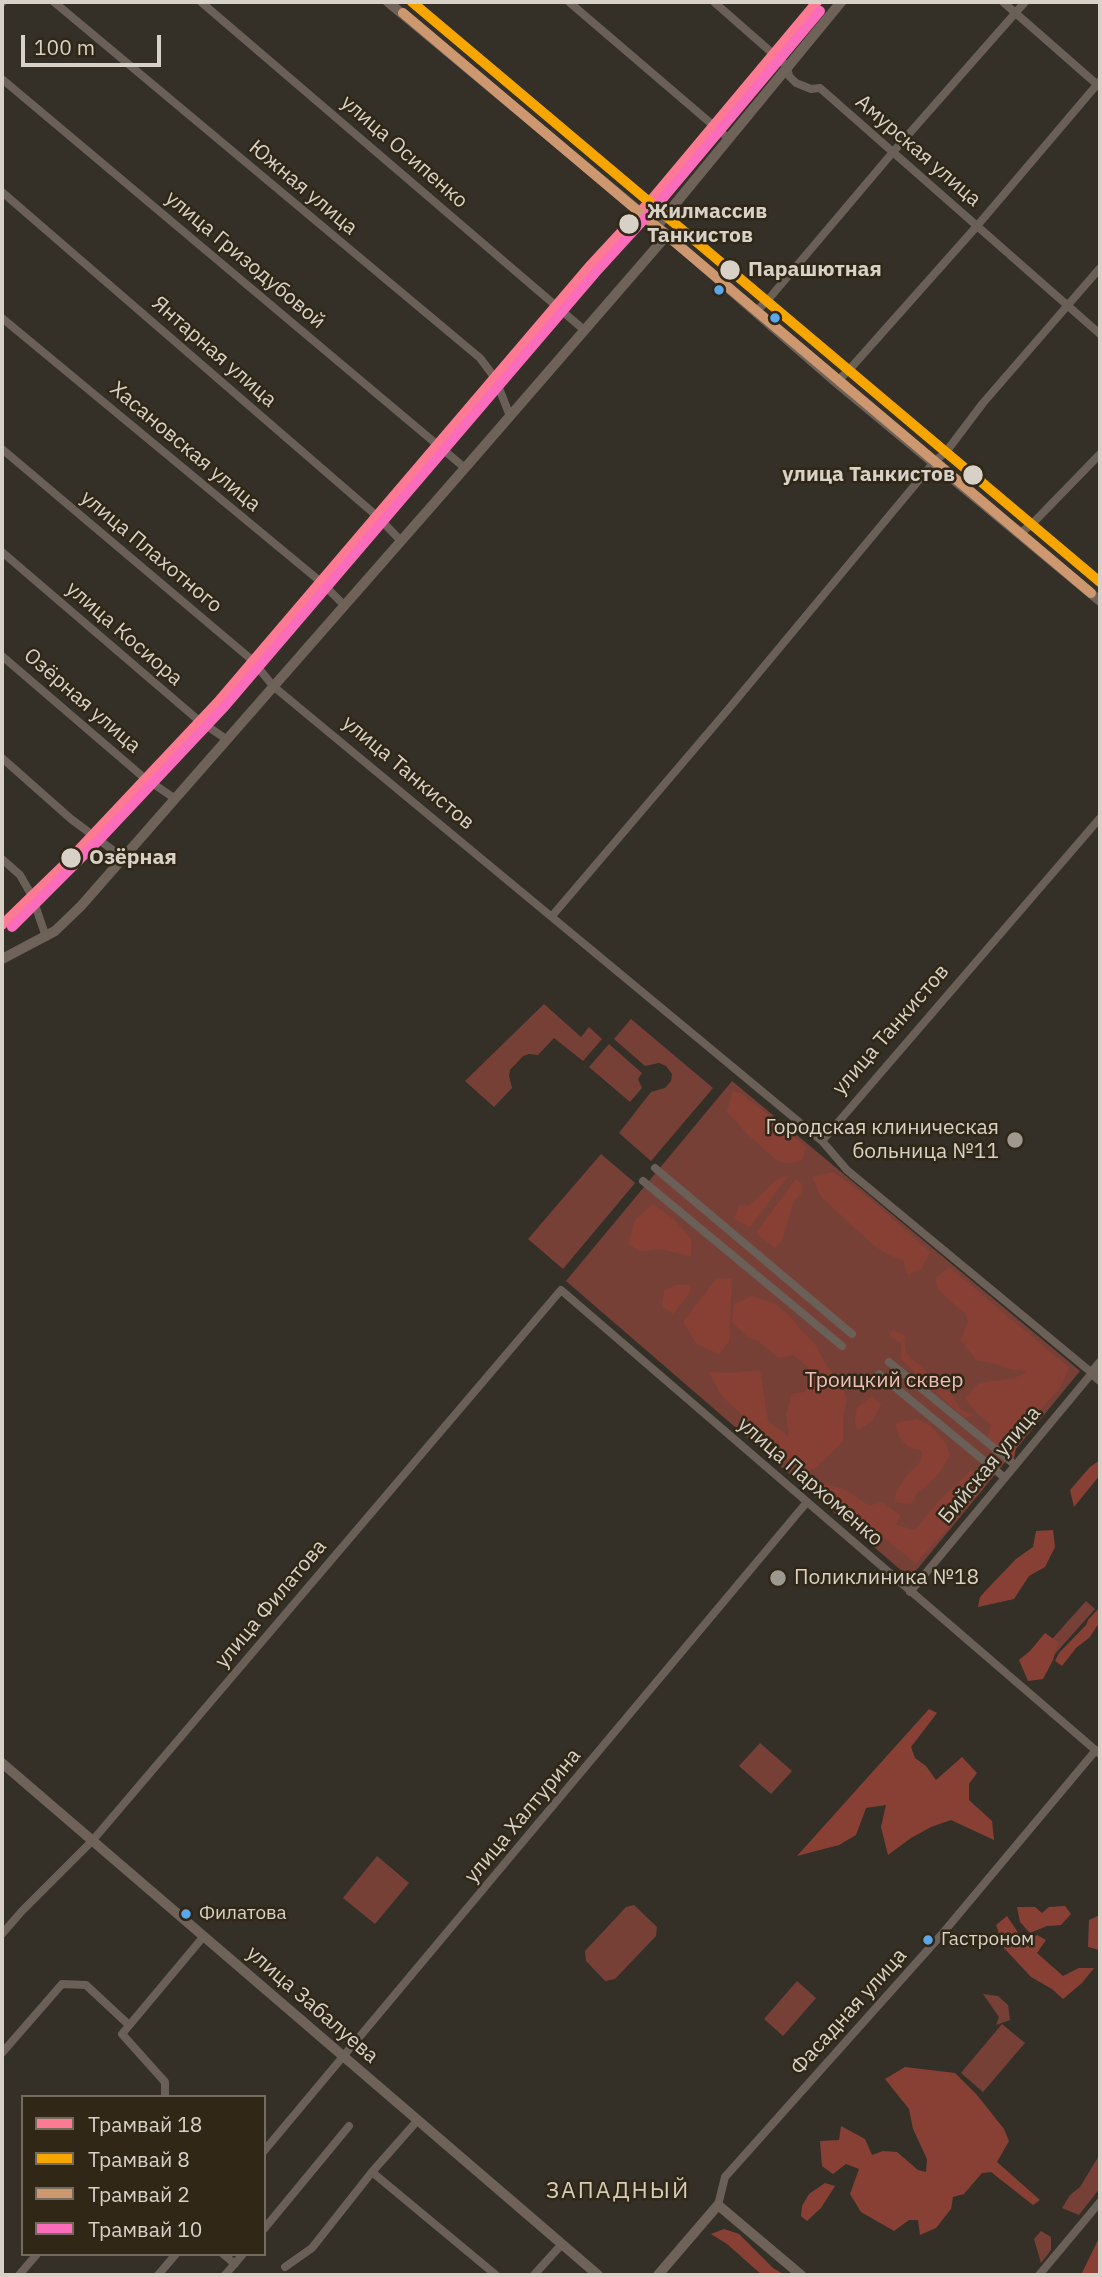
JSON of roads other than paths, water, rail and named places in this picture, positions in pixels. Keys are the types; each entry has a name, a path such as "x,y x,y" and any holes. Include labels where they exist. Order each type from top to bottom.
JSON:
{"street":[{"name":"Южная улица","path":"54,2 480,358 495,378 510,416"},
{"name":"улица Осипенко","path":"201,2 583,329"},
{"path":"388,2 667,234 836,382 1100,601"},
{"path":"569,2 727,138"},
{"name":"Амурская улица","path":"714,2 787,66 789,76 796,83 811,89 820,88 1100,334"},
{"path":"657,226 841,2"},
{"path":"836,382 977,226 1099,84 1003,2"},
{"path":"756,311 767,302 893,152 1025,2"},
{"name":"улица Гризодубовой","path":"2,79 465,468"},
{"name":"Янтарная улица","path":"2,192 379,517 400,540"},
{"path":"2,959 63,925 81,906 667,234"},
{"path":"552,916 934,462 949,448 983,403 1100,268"},
{"name":"Хасановская улица","path":"2,318 321,582 344,605"},
{"name":"улица Плахотного","path":"2,449 252,660 273,686"},
{"path":"1019,534 1100,454"},
{"name":"улица Косиора","path":"2,552 197,719 226,739"},
{"name":"Озёрная улица","path":"2,656 142,776 174,798"},
{"name":"улица Танкистов","path":"273,686 822,1140 846,1170 1096,1376"},
{"path":"2,758 71,819 122,857"},
{"name":"улица Танкистов","path":"822,1140 1100,818"},
{"path":"2,859 20,875 32,896 46,936"},
{"path":"655,1168 852,1334"},
{"path":"643,1181 842,1346"},
{"name":"улица Пархоменко","path":"561,1290 1098,1752"},
{"name":"улица Филатова","path":"2,1934 22,1910 93,1840 561,1290"},
{"path":"890,1362 1015,1465"},
{"name":"Бийская улица","path":"910,1592 1015,1465 1096,1376 1100,1363"},
{"path":"879,1374 1005,1478"},
{"name":"улица Халтурина","path":"266,2149 807,1502"},
{"name":"Фасадная улица","path":"718,2205 725,2178 942,1934 1098,1752"},
{"name":"улица Забалуева","path":"2,1763 598,2275"},
{"path":"165,2095 165,2082 122,2034 204,1936"},
{"path":"2,2053 62,1984 86,1985 129,2025"},
{"path":"285,2267 312,2248 372,2172 417,2121"},
{"path":"266,2227 349,2126"},
{"path":"372,2172 496,2275"},
{"path":"1039,2275 1100,2202"},
{"path":"658,2275 718,2205 801,2275"},
{"path":"534,2275 562,2244"},
{"path":"19,2275 35,2256"},
{"path":"158,2275 174,2256"},
{"path":"225,2256 235,2264"},
{"path":"225,2275 241,2256"}],"tram line":[{"name":"8","path":"412,2 1100,582"},
{"name":"18","path":"2,925 71,858 218,702 589,267 653,198 817,2"},
{"name":"10","path":"12,927 98,841 225,706 595,273 658,204 820,11"},
{"name":"2","path":"403,13 1091,593"}],"place":[{"name":"Жилмассив Танкистов","path":"629,224"},
{"name":"Парашютная","path":"730,270"},
{"name":"улица Танкистов","path":"973,475"},
{"name":"Озёрная","path":"71,858"},
{"name":"Городская клиническая больница №11","path":"1015,1140"},
{"name":"Поликлиника №18","path":"778,1578"},
{"name":"Филатова","path":"186,1914"},
{"name":"Гастроном","path":"928,1940"}],"district":[{"name":"ЗАПАДНЫЙ","path":"618,2191"}],"park label":[{"name":"Троицкий сквер","path":"884,1381"}]}
